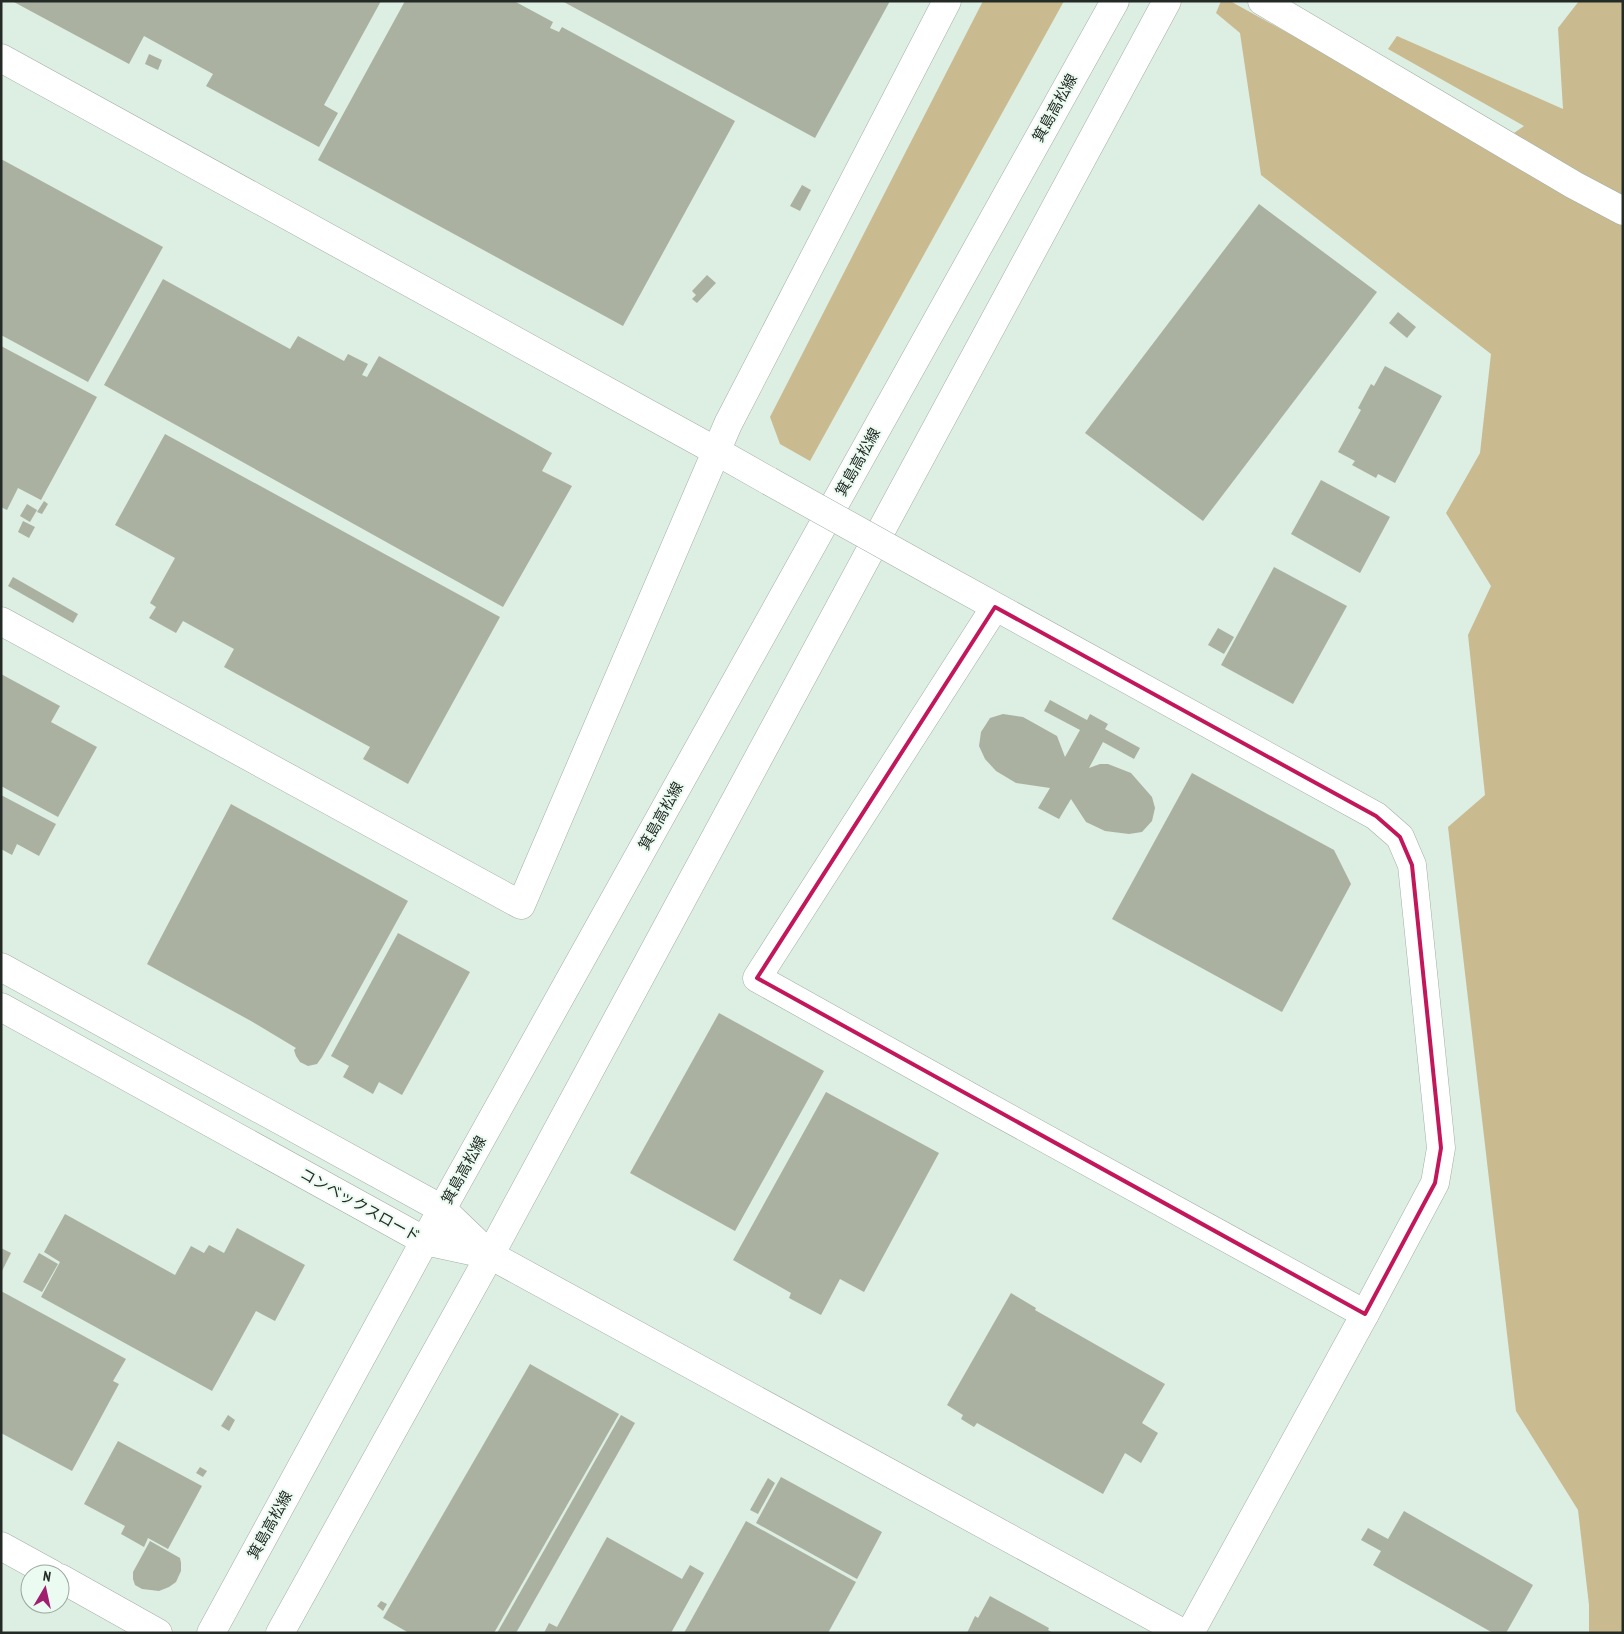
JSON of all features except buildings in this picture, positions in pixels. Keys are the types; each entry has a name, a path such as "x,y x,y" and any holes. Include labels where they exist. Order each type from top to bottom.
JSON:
{"street":[{"path":"1,621 521,905 716,451 947,1"},
{"name":"箕島高松線","path":"211,1633 442,1209 1115,1"},
{"path":"280,1633 490,1255 1167,1"},
{"path":"1262,1 1574,185 1623,211"},
{"path":"1,58 1376,816 1400,837 1412,865 1441,1148 1435,1183 1190,1633"},
{"path":"995,607 757,978 989,1108 1365,1314"},
{"path":"1,967 442,1209 490,1255 1184,1633"},
{"name":"コンベックスロード","path":"1,1007 425,1241 490,1255"},
{"path":"1,1546 34,1564"},
{"path":"70,1584 158,1633"}],"highlighted area":[{"path":"995,607 1376,816 1400,837 1412,865 1441,1148 1435,1183 1365,1314 757,978"}],"shaded area":[{"path":"983,1 1064,1 810,461 780,444 770,417"},
{"path":"1221,1 1230,1 1494,147 1524,126 1388,49 1397,36 1563,109 1558,28 1579,1 1623,1 1623,1633 1589,1633 1589,1605 1578,1510 1516,1411 1448,827 1485,795 1468,635 1491,586 1446,513 1480,453 1491,354 1261,175 1240,33 1216,13"}]}
